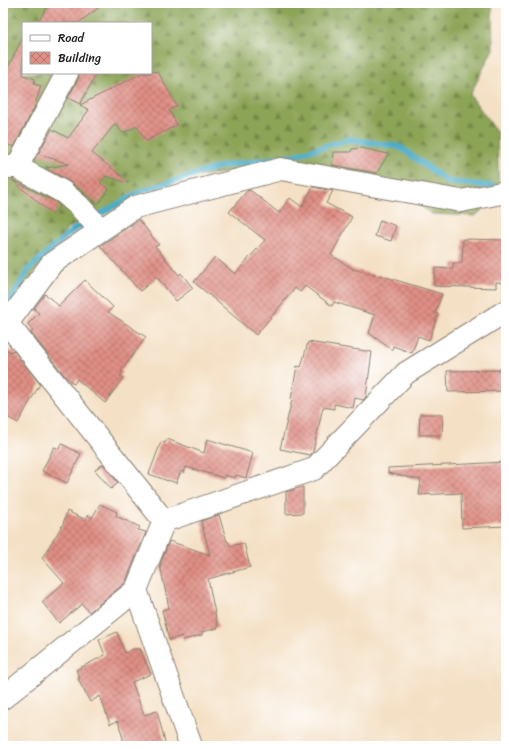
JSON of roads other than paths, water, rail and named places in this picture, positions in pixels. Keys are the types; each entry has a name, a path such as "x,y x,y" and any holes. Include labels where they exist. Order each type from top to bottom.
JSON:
{"street":[{"path":"66,74 10,167 63,192 101,229"},
{"path":"164,521 5,326 52,263 135,207 281,169 461,201 506,192"},
{"path":"3,698 136,590 164,521 314,469 406,373 506,311"},
{"path":"136,590 191,746"}],"waterway":[{"path":"9,304 28,270 73,230 139,192 222,166 292,156 349,139 400,147 448,182 492,186"}]}
